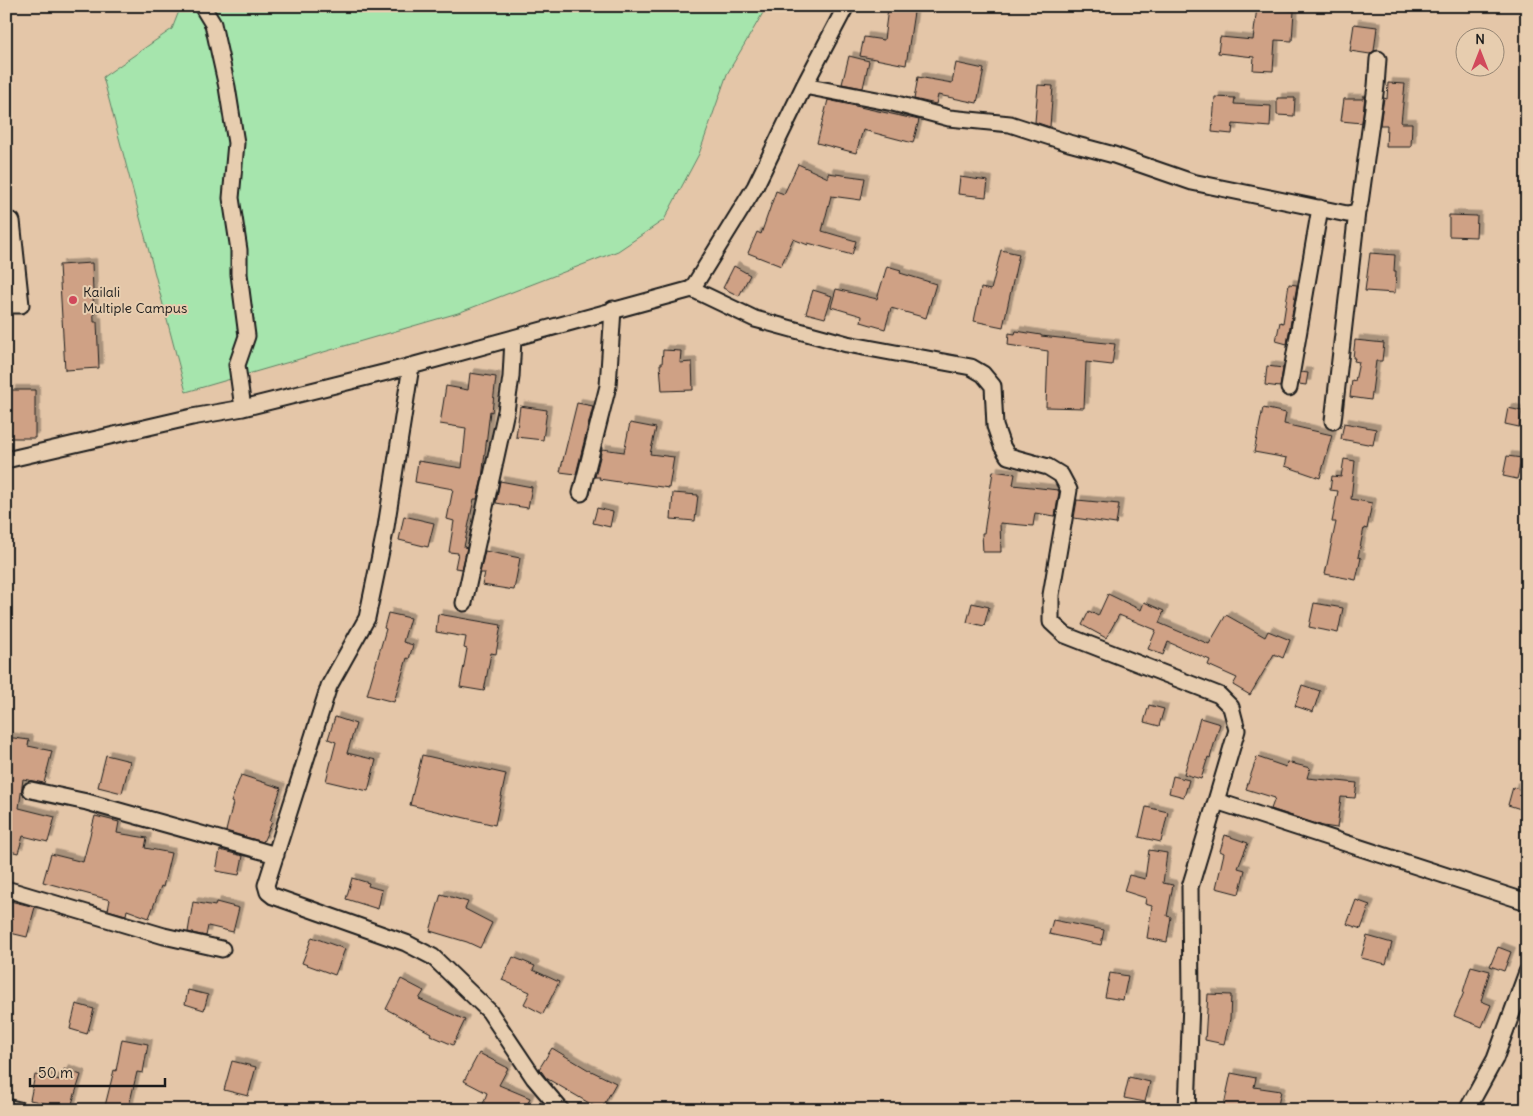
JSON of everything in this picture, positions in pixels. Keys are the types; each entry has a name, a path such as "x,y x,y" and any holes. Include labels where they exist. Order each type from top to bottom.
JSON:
{"street":[{"path":"202,6 213,24 227,87 236,143 231,198 239,250 239,274 247,336 236,365 243,408"},
{"path":"692,289 755,187 804,86 846,6"},
{"path":"1333,421 1357,212 1376,86 1378,59"},
{"path":"804,86 893,104 949,118 1010,124 1114,155 1192,182 1347,214 1357,212"},
{"path":"1289,388 1320,208"},
{"path":"6,305 21,305 12,221"},
{"path":"6,460 183,419 243,408 411,366 613,309 692,289 755,319 848,344 971,367 983,374 993,386 995,426 1002,446 1008,456 1048,467 1061,475 1069,490 1052,595 1052,622 1065,635 1219,695 1231,707 1237,730 1190,886 1191,1002 1187,1110"},
{"path":"581,493 608,386 613,309"},
{"path":"464,603 506,412 511,377 512,339"},
{"path":"411,366 386,527 367,618 329,686 266,885 268,892 273,896 406,943 433,958 489,1011 534,1078 561,1110"},
{"path":"31,790 87,802 276,855"},
{"path":"1216,801 1527,902"},
{"path":"6,889 164,936 222,949"},
{"path":"1467,1110 1495,1059 1527,972"},
{"path":"6,1107 19,1110"}],"green space":[{"path":"181,6 767,6 727,74 699,154 664,220 618,251 458,313 186,392 103,77 172,29"}],"building":[{"path":"1257,7 1294,11 1292,41 1275,40 1273,71 1253,70 1254,57 1218,53 1220,37 1253,40"},
{"path":"888,8 914,12 906,65 860,56 864,37 884,40"},
{"path":"1354,24 1377,27 1374,51 1370,54 1350,51"},
{"path":"849,56 869,61 863,88 842,84"},
{"path":"956,63 984,69 977,103 938,95 936,104 914,99 918,77 952,83"},
{"path":"1388,83 1405,84 1401,123 1412,123 1411,147 1386,147 1387,125 1380,125 1384,98 1387,99"},
{"path":"1038,85 1053,86 1050,127 1035,122"},
{"path":"1363,96 1365,96 1362,123 1341,121 1344,99 1363,99"},
{"path":"1215,97 1235,98 1234,104 1271,106 1270,127 1233,124 1232,134 1212,132"},
{"path":"1277,98 1295,98 1294,116 1277,115"},
{"path":"828,100 919,120 913,143 863,130 856,153 817,143"},
{"path":"798,164 828,178 828,173 865,178 861,200 831,196 822,231 856,241 852,255 808,243 808,245 793,239 781,266 748,253 757,232 761,234 776,191 784,194"},
{"path":"960,177 988,181 986,197 958,194"},
{"path":"1449,215 1477,216 1476,237 1449,236"},
{"path":"1001,250 1019,254 1003,327 974,321 981,288 991,290"},
{"path":"1370,253 1395,255 1395,293 1365,291"},
{"path":"92,263 94,322 97,322 99,368 65,370 59,265"},
{"path":"734,266 750,275 739,296 723,288"},
{"path":"887,266 901,270 900,273 936,284 926,318 891,308 885,329 861,322 862,316 831,307 836,289 877,299"},
{"path":"1289,284 1297,285 1287,344 1276,341 1280,322 1283,323"},
{"path":"813,290 832,296 825,318 806,313"},
{"path":"1016,331 1041,336 1115,344 1112,365 1086,362 1084,408 1046,407 1048,351 1008,345 1009,333 1015,334"},
{"path":"1355,340 1384,343 1382,361 1376,361 1371,400 1350,397 1352,380 1355,381 1359,362 1354,361 1355,358 1353,358"},
{"path":"663,350 681,351 680,363 692,362 693,390 662,391 660,364 662,364"},
{"path":"1267,366 1283,368 1280,387 1265,385"},
{"path":"1301,372 1308,373 1306,385 1299,384"},
{"path":"470,373 496,377 482,478 477,499 474,499 464,547 467,548 462,569 455,568 458,553 449,552 454,521 447,519 453,489 415,482 418,461 462,468 466,428 440,424 446,386 468,390"},
{"path":"11,390 35,390 35,438 6,438 6,406 11,406"},
{"path":"577,403 593,406 576,474 560,472"},
{"path":"520,406 547,410 543,440 516,437"},
{"path":"1263,408 1286,413 1284,424 1332,435 1320,478 1285,466 1287,458 1254,452"},
{"path":"1508,408 1522,411 1519,427 1505,424"},
{"path":"630,423 656,428 650,454 674,457 669,488 595,477 602,449 624,452"},
{"path":"1344,423 1376,429 1373,445 1341,439"},
{"path":"1507,456 1522,458 1517,479 1503,476"},
{"path":"1344,459 1355,461 1351,499 1372,503 1367,529 1364,528 1358,557 1361,558 1356,580 1325,574 1336,522 1332,522 1338,491 1330,490 1332,476 1341,477"},
{"path":"993,471 1015,474 1013,485 1058,490 1059,492 1055,516 1035,513 1033,526 1000,523 1001,552 983,552 982,533 984,533"},
{"path":"500,481 532,487 528,508 496,503"},
{"path":"673,493 698,495 695,521 671,519"},
{"path":"1077,500 1119,504 1116,524 1074,518"},
{"path":"597,508 613,512 610,527 593,523"},
{"path":"404,516 434,523 428,547 399,540"},
{"path":"485,551 520,558 514,590 482,585 485,573 480,573"},
{"path":"1108,594 1141,610 1144,602 1164,611 1159,623 1209,644 1226,615 1265,637 1268,631 1290,640 1283,658 1274,654 1250,695 1233,685 1237,678 1208,665 1210,660 1168,642 1163,655 1148,649 1156,630 1119,615 1106,638 1082,625 1089,611 1098,616"},
{"path":"972,603 989,607 984,626 967,622"},
{"path":"1314,603 1343,608 1338,633 1309,627"},
{"path":"388,613 410,618 403,642 413,645 409,659 407,658 394,702 367,695 386,629 384,628"},
{"path":"438,614 501,625 496,654 491,653 484,691 460,687 467,649 464,648 466,637 436,632"},
{"path":"1302,685 1320,691 1313,712 1295,706"},
{"path":"1149,705 1164,709 1159,726 1144,722"},
{"path":"335,717 356,724 347,753 376,760 368,791 326,781 336,742 328,739"},
{"path":"1200,718 1220,724 1210,758 1208,757 1201,779 1184,774"},
{"path":"6,737 29,740 28,746 52,751 44,783 23,779 19,808 55,817 48,842 23,836 18,853 6,850"},
{"path":"106,755 130,761 122,793 98,787"},
{"path":"422,755 506,774 495,825 410,805"},
{"path":"1257,757 1286,767 1287,762 1310,768 1307,778 1357,783 1355,798 1341,797 1337,828 1323,826 1271,809 1275,798 1246,789"},
{"path":"241,775 281,788 270,821 272,822 263,842 226,831 233,803 231,802"},
{"path":"1173,776 1189,780 1184,797 1169,793"},
{"path":"1513,787 1527,792 1527,811 1508,805"},
{"path":"1146,807 1168,812 1161,842 1139,837"},
{"path":"95,816 119,822 117,833 147,838 145,848 171,853 163,887 161,886 149,918 127,910 126,915 108,910 110,900 43,882 51,854 83,862"},
{"path":"1225,835 1248,843 1238,868 1245,870 1239,894 1216,888 1224,853 1220,851"},
{"path":"220,850 243,856 239,875 216,871"},
{"path":"1149,850 1167,853 1163,883 1173,885 1167,916 1171,917 1167,942 1147,938 1152,906 1145,904 1146,898 1124,891 1129,875 1145,879"},
{"path":"352,878 369,883 368,886 382,890 378,909 346,899"},
{"path":"441,894 468,902 465,909 492,923 480,948 430,931"},
{"path":"1356,900 1370,905 1361,929 1347,924"},
{"path":"10,901 35,907 27,937 6,932 6,914"},
{"path":"193,902 215,906 216,902 239,908 233,932 208,926 206,936 188,932"},
{"path":"1053,920 1104,930 1101,945 1049,934"},
{"path":"1367,936 1392,943 1386,964 1361,958"},
{"path":"312,937 345,949 335,975 302,963"},
{"path":"1498,947 1511,952 1504,971 1490,966"},
{"path":"513,957 535,966 533,970 559,982 543,1014 524,1004 530,992 502,980"},
{"path":"1471,966 1490,971 1481,1001 1491,1005 1482,1027 1454,1016 1464,992"},
{"path":"1110,973 1128,976 1123,1000 1105,997"},
{"path":"401,979 424,991 419,999 465,1020 453,1045 430,1035 431,1033 386,1009"},
{"path":"188,990 208,995 204,1010 185,1004"},
{"path":"1208,994 1231,995 1230,1019 1224,1044 1205,1040"},
{"path":"76,1004 94,1009 87,1034 70,1029"},
{"path":"122,1039 148,1044 143,1073 137,1072 128,1110 104,1110 114,1070 116,1071"},
{"path":"552,1048 587,1069 616,1083 601,1110 546,1078 539,1069"},
{"path":"479,1053 508,1068 499,1085 530,1098 525,1110 481,1110 487,1093 464,1081"},
{"path":"232,1061 256,1067 248,1096 224,1090"},
{"path":"64,1069 81,1075 70,1110 51,1110 53,1105 30,1100 35,1075 60,1080"},
{"path":"1231,1073 1256,1078 1254,1087 1281,1091 1277,1110 1223,1110"},
{"path":"1129,1077 1150,1082 1145,1102 1124,1098"}],"place":[{"name":"Kailali Multiple Campus","path":"73,300"}]}
